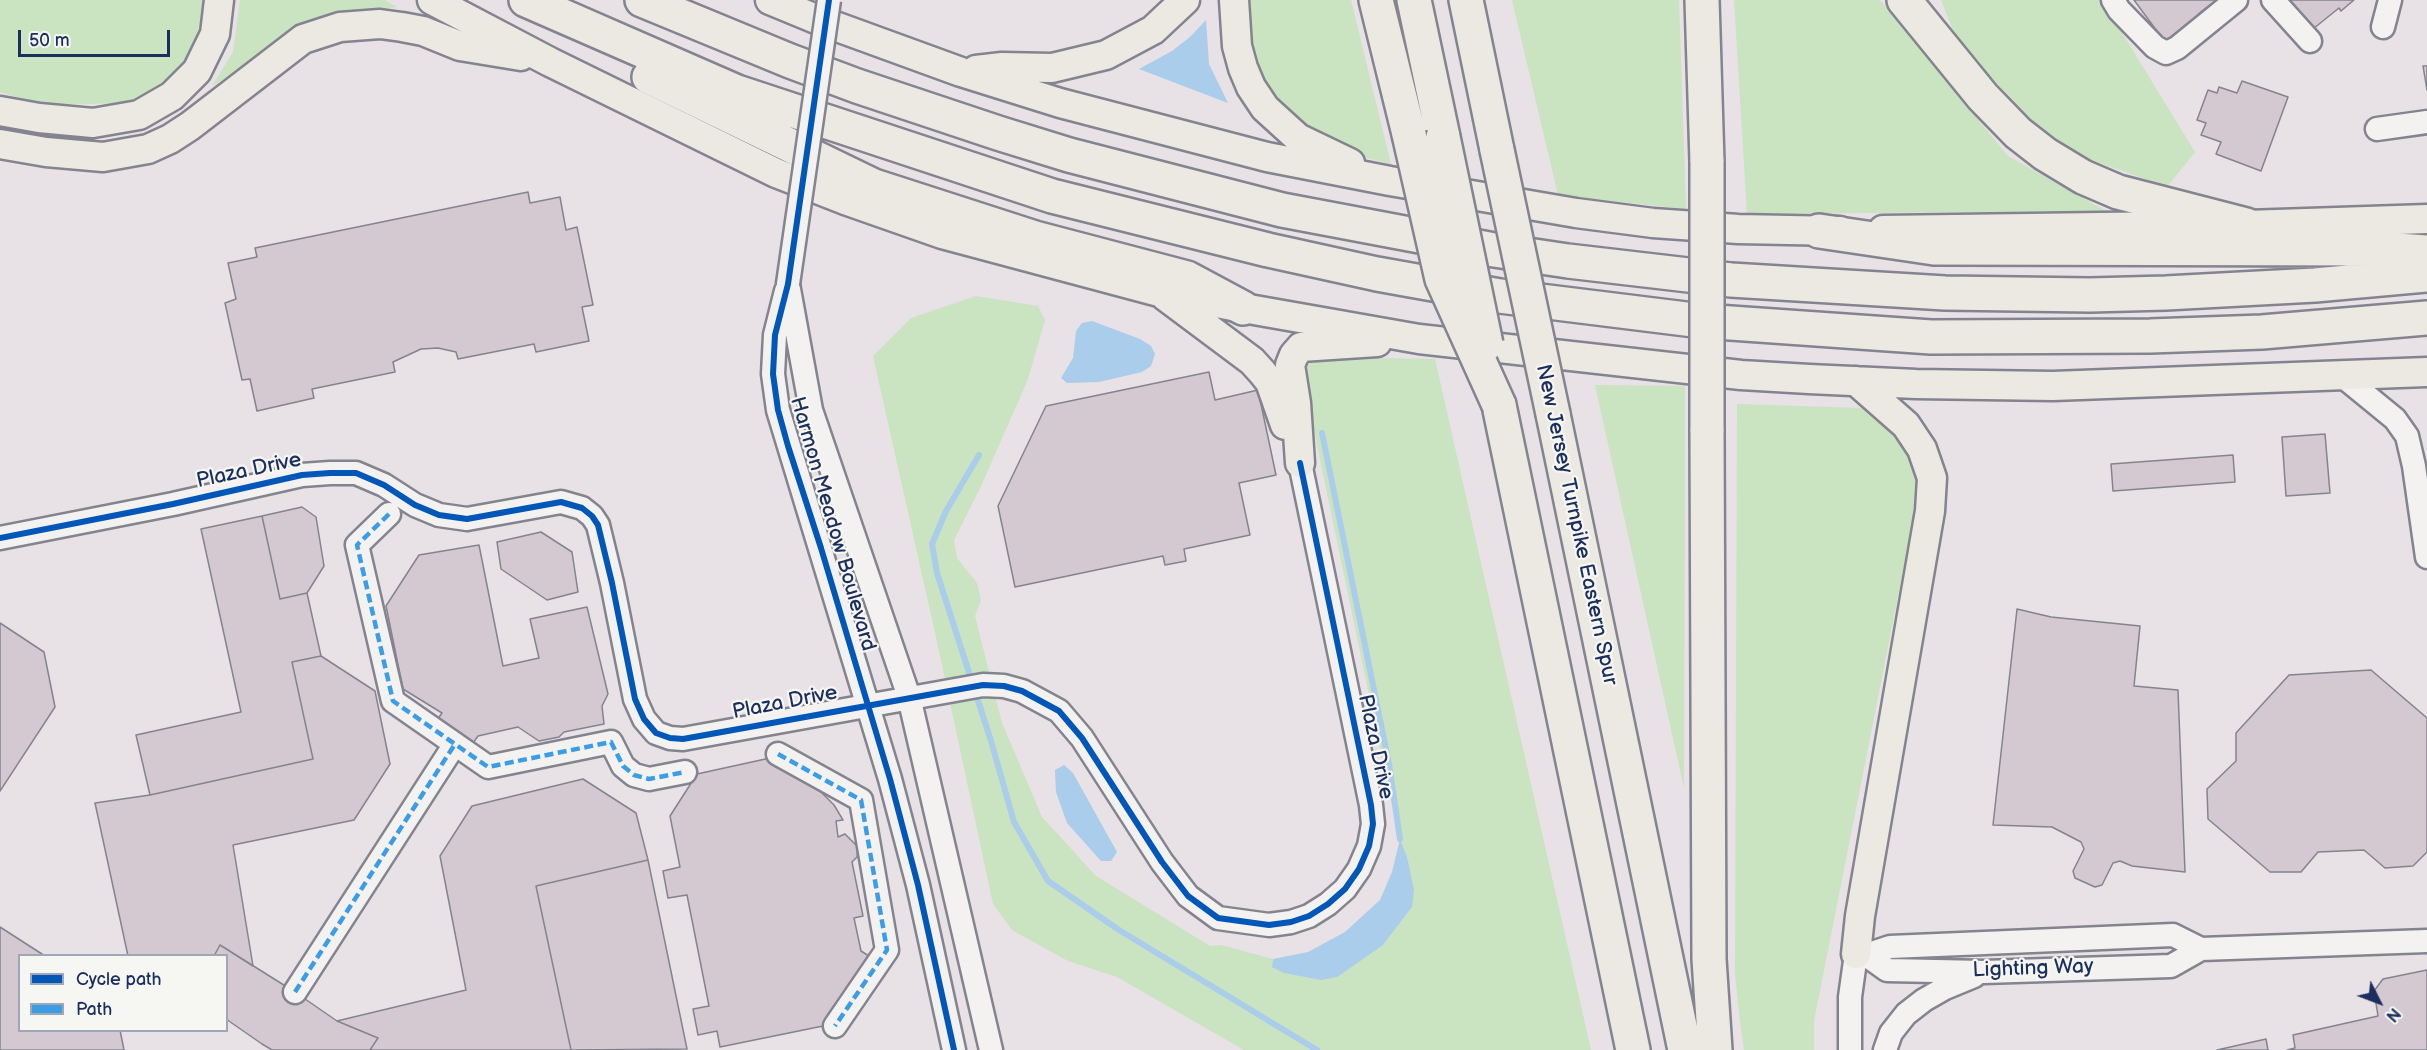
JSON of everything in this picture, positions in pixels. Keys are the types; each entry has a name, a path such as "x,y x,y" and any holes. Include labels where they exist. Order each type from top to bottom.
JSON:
{"highway":[{"path":"642,0 823,74 1069,155 1282,210 1515,253 1731,280 1872,290 1987,294 2090,295 2187,292 2315,285 2427,275"},
{"path":"1376,0 1443,279 1499,405"},
{"path":"1414,0 1633,1050"},
{"name":"New Jersey Turnpike Eastern Spur","path":"1466,0 1685,1050"},
{"path":"1702,0 1707,162 1709,960 1715,1050"},
{"path":"1904,0 1935,40 2006,122 2038,149 2069,169 2118,192 2246,225"},
{"path":"536,5 576,41 856,178 1035,238 1187,278 1243,308"},
{"path":"536,5 737,92 1052,196 1268,250 1377,274 1500,296 1702,321 1931,337 2150,336 2262,332 2427,318"},
{"path":"1819,231 1934,248 2382,249 2427,252"}],"main road":[{"path":"0,111 39,118 93,123 139,115 172,96 197,71 215,34 219,0"},
{"path":"432,0 550,62 777,173 845,201 942,234 1159,292 1243,308 1419,339 1741,375 1916,384 2053,386 2427,372"},
{"path":"770,0 962,72 1060,103 1173,134 1267,157 1390,182 1576,213 1653,223 1738,229 1819,231 2246,225 2427,219"},
{"path":"962,72 1002,67 1052,68 1106,55 1153,30 1185,0"},
{"path":"1234,0 1237,46 1243,68 1251,87 1265,108 1298,138 1390,182"},
{"path":"1922,0 1935,40"},
{"path":"0,144 46,152 103,157 148,149 190,126 303,39 340,27 380,24 402,27 423,31 460,45 550,62"},
{"path":"1159,292 1252,361 1262,372 1276,394 1300,463"},
{"path":"1300,463 1296,403 1290,365 1301,347 1419,339"},
{"path":"1856,381 1910,431 1928,462 1932,478 1930,511 1860,916 1861,954"}],"street":[{"name":"Harmon Meadow Boulevard","path":"828,0 788,284 775,335 773,374 778,410 867,705 918,885 954,1050"},
{"path":"2113,0 2119,10 2155,47 2166,53 2177,48 2236,0"},
{"path":"2273,0 2310,41"},
{"path":"2383,27 2390,0"},
{"path":"2377,129 2427,122"},
{"name":"Harmon Meadow Boulevard","path":"788,284 803,377 811,410 909,697 992,1050"},
{"path":"2340,374 2395,419 2407,436 2414,465 2427,557"},
{"name":"Plaza Drive","path":"0,538 173,504 302,475 330,473 356,473 384,486 415,505 439,515 458,518 467,519 561,502 582,508 598,525 635,699 644,719 656,733 670,738 683,739 909,697 983,685 1004,686 1044,701 1059,711 1082,738 1162,862 1188,896 1204,910 1218,918 1247,924 1269,925 1291,922 1309,916 1328,904 1345,889 1359,869 1369,846 1373,824 1371,805 1300,463"},
{"path":"389,514 357,545 393,701 488,767 611,742 623,766 634,775 649,779 685,772"},
{"path":"295,992 455,744"},
{"path":"778,754 861,800 887,950 835,1026"},
{"name":"Lighting Way","path":"1861,954 1890,946 2173,935 2201,949"},
{"name":"Lighting Way","path":"1861,954 1887,970 1984,972 2171,966 2201,949 2427,941"},
{"path":"1850,1050 1851,997 1861,954"},
{"path":"1884,1050 1891,1033 1906,1014 1945,988 1984,972"}],"green space":[{"path":"0,0 203,0 205,26 182,73 127,103 41,105 0,92"},
{"path":"240,0 384,0 397,7 326,17 212,86 233,52"},
{"path":"1250,0 1351,0 1391,164 1339,151 1286,113 1248,56"},
{"path":"1512,0 1679,0 1686,209 1558,195"},
{"path":"1734,0 1880,0 2008,156 2106,211 1747,214"},
{"path":"1941,0 2102,0 2195,152 2167,187 2059,148 1958,43"},
{"path":"976,296 1038,306 1045,320 1028,379 982,484 954,540 957,558 977,583 981,600 975,616 1002,723 1042,817 1096,876 1210,946 1221,945 1273,959 1272,967 1383,945 1412,907 1407,857 1398,834 1304,377 1309,356 1340,351 1375,358 1435,359 1591,1050 1244,1050 1117,977 1068,961 1012,930 993,904 873,356 911,318"},
{"path":"1595,385 1685,386 1684,788"},
{"path":"1737,404 1862,408 1897,427 1921,480 1814,1021 1814,1050 1744,1050 1740,1022 1735,974"}],"water":[{"path":"1206,20 1209,64 1228,103 1139,69 1172,51"},
{"path":"1092,321 1140,339 1151,346 1155,354 1151,366 1142,372 1099,382 1067,383 1061,378 1073,358 1076,331 1082,323"},
{"path":"1064,765 1073,773 1117,852 1111,861 1101,861 1067,823 1056,792 1055,770"},
{"path":"1400,839 1407,857 1414,890 1412,907 1383,945 1337,977 1321,980 1284,973 1272,967 1273,959 1308,952 1345,932 1380,900 1392,872"}],"building":[{"path":"2134,0 2217,0 2197,16 2199,19 2165,42"},
{"path":"2292,0 2354,0 2341,11 2339,8 2308,33 2286,5"},
{"path":"2423,66 2427,66 2427,90"},
{"path":"2242,81 2288,97 2261,171 2216,154 2221,142 2201,135 2206,123 2197,120 2208,90 2217,93 2219,87 2237,93"},
{"path":"528,192 530,203 560,197 566,230 577,227 593,305 582,307 589,341 536,352 534,344 458,359 456,352 438,348 421,349 393,362 395,372 312,389 314,398 257,411 250,379 242,380 225,303 236,299 228,263 257,257 255,248"},
{"path":"1209,372 1215,400 1258,390 1276,475 1239,483 1250,535 1184,549 1186,561 1165,565 1163,556 1015,587 998,506 1046,406"},
{"path":"2325,434 2330,493 2286,496 2282,437"},
{"path":"2233,455 2235,482 2113,491 2111,464"},
{"path":"302,507 316,517 324,566 307,593 280,599 262,516"},
{"path":"262,516 280,599 307,593 321,656 292,662 313,759 150,795 136,735 241,712 201,529"},
{"path":"541,532 572,552 578,592 547,600 501,569 497,542"},
{"path":"479,545 503,666 539,658 530,619 587,607 608,694 602,706 604,724 564,732 559,737 539,741 518,727 478,736 473,743 437,720 442,713 403,689 386,606 419,555"},
{"path":"2017,609 2051,617 2140,626 2134,686 2178,690 2185,872 2132,866 2120,861 2113,863 2102,885 2095,887 2075,878 2073,871 2084,849 2081,842 2052,827 1993,825"},
{"path":"0,623 44,652 55,707 0,791"},
{"path":"321,656 375,691 390,764 354,820 233,845 253,966 220,945 215,954 128,954 95,803 150,795 313,759 292,662"},
{"path":"2371,670 2427,718 2427,852 2413,866 2385,868 2364,850 2318,852 2301,872 2270,872 2208,819 2207,789 2236,761 2236,733 2289,675"},
{"path":"770,758 815,786 834,805 843,820 836,821 838,837 845,834 858,847 857,857 852,862 863,916 854,918 861,951 869,956 823,1026 720,1047 717,1031 698,1035 693,1009 709,1006 687,895 668,898 663,871 680,867 670,816 697,774"},
{"path":"583,779 636,813 648,860 536,886 571,1050 370,1050 378,1038 337,1021 466,990 440,856 472,806"},
{"path":"648,860 687,1049 571,1050 536,886"},
{"path":"0,927 42,954 18,954 18,1032 120,1032 124,1050 0,1050"},
{"path":"220,945 337,1021 378,1038 370,1050 272,1050 228,1020 228,954 215,954"},
{"path":"2427,970 2427,1050 2287,1050 2295,1048 2293,1035 2378,1016 2374,991 2383,979"},
{"path":"2266,1039 2268,1050 2217,1050"}],"waterway":[{"path":"1322,433 1389,764 1400,839"},
{"path":"979,455 946,511 932,544 937,573 991,741 1014,822 1048,881 1119,930 1317,1050"}],"marked path":[{"path":"389,514 357,545 393,701 488,767 611,742 623,766 634,775 649,779 685,772"},
{"path":"295,992 455,744"},
{"path":"778,754 861,800 887,950 835,1026"}],"cycle path":[{"path":"829,0 788,284 775,335 773,374 778,410 788,446 890,779 918,885 954,1050"},
{"path":"0,538 173,504 302,475 330,473 356,473 384,485 415,505 439,515 467,519 561,502 582,508 598,525 635,699 644,719 656,733 670,738 683,739 983,685 1004,686 1022,691 1059,711 1082,738 1162,862 1188,896 1218,918 1269,925 1291,922 1309,916 1328,904 1345,889 1359,869 1369,846 1373,824 1371,805 1300,463"}]}
